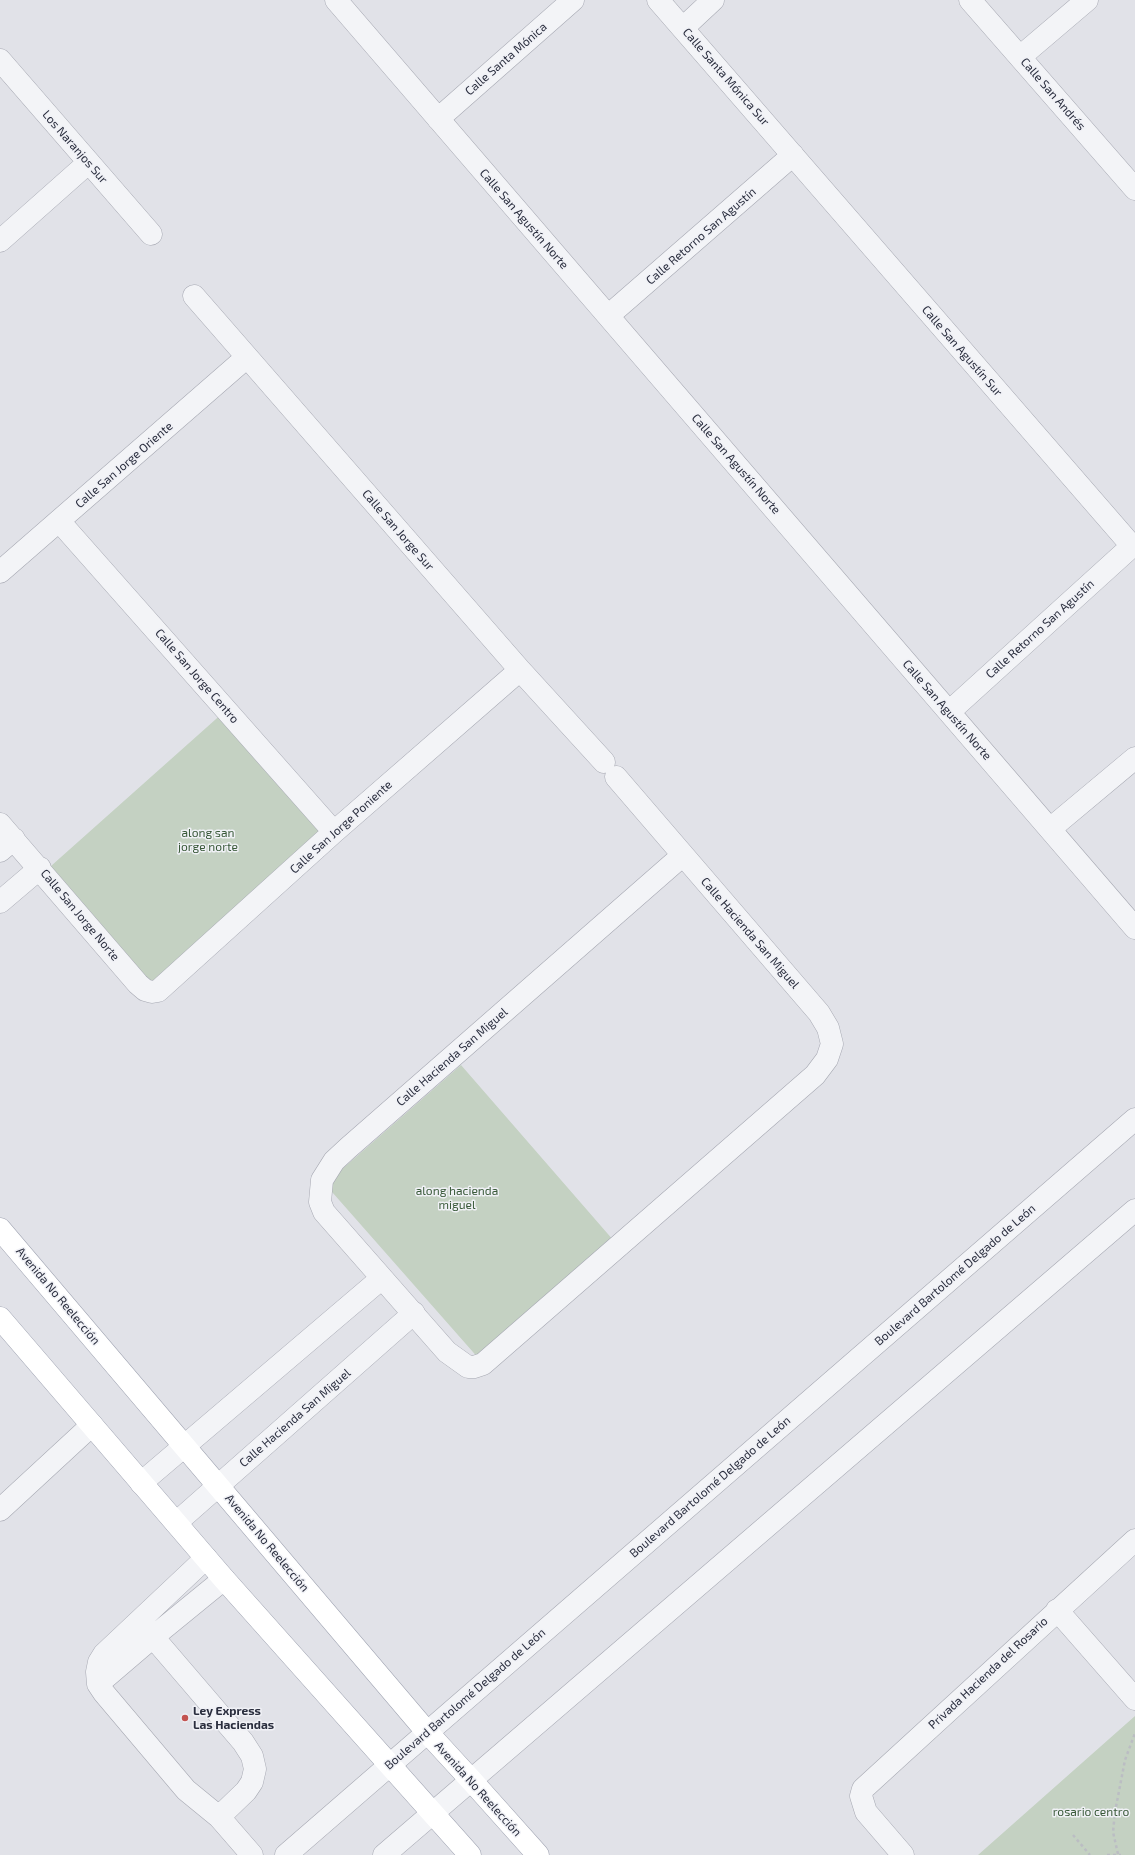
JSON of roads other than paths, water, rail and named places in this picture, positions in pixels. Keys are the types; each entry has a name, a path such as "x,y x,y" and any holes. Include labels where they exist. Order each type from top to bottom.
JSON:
{"main road":[{"name":"Avenida No Reelección","path":"0,1229 185,1445 218,1486 427,1732 472,1780 538,1855"},
{"path":"0,1318 224,1579 388,1766 470,1855"}],"street":[{"name":"Calle San Agustín Norte","path":"336,0 1135,928"},
{"name":"Calle Santa Mónica","path":"438,119 573,0"},
{"name":"Calle Santa Mónica Sur","path":"658,0 793,155"},
{"path":"683,28 713,0"},
{"name":"Calle San Andrés","path":"970,0 1135,189"},
{"path":"1020,57 1087,0"},
{"name":"Los Naranjos Sur","path":"0,60 150,234"},
{"name":"Calle Retorno San Agustín","path":"608,316 793,155"},
{"name":"Calle San Agustín Sur","path":"793,155 1132,546"},
{"path":"0,241 88,163"},
{"name":"Calle San Jorge Sur","path":"194,296 520,670 610,769 682,856"},
{"name":"Calle San Jorge Oriente","path":"0,572 247,357"},
{"name":"Calle San Jorge Centro","path":"59,521 334,832"},
{"name":"Calle Retorno San Agustín","path":"949,712 1132,546"},
{"name":"Calle San Jorge Poniente","path":"165,986 334,832 520,670"},
{"path":"1050,829 1135,758"},
{"name":"Calle San Jorge Norte","path":"5,838 40,868 138,984 152,992 158,991 165,986"},
{"name":"Calle Hacienda San Miguel","path":"682,856 819,1012 828,1028 832,1044 828,1059 809,1080 483,1364 468,1367 448,1352 324,1212 320,1202 322,1180 334,1161 682,856"},
{"path":"0,902 40,868"},
{"name":"Boulevard Bartolomé Delgado de León","path":"286,1855 1135,1119"},
{"path":"384,1855 1135,1210"},
{"path":"141,1483 382,1278"},
{"name":"Calle Hacienda San Miguel","path":"176,1523 414,1313"},
{"path":"0,1510 92,1425"},
{"name":"Privada Hacienda del Rosario","path":"903,1855 862,1806 861,1796 863,1790 871,1780 1135,1540"},
{"path":"206,1558 104,1654 99,1662 97,1672 98,1684 186,1790 219,1817 252,1855"},
{"path":"98,1684 224,1579"},
{"path":"1057,1610 1135,1699"},
{"path":"153,1637 243,1742 252,1756 256,1769 252,1782 246,1791 219,1817"}],"place":[{"name":"Ley Express Las Haciendas","path":"185,1718"}],"park label":[{"name":"along san jorge norte","path":"208,840"},
{"name":"along hacienda miguel","path":"457,1198"},
{"name":"rosario centro","path":"1091,1812"}]}
